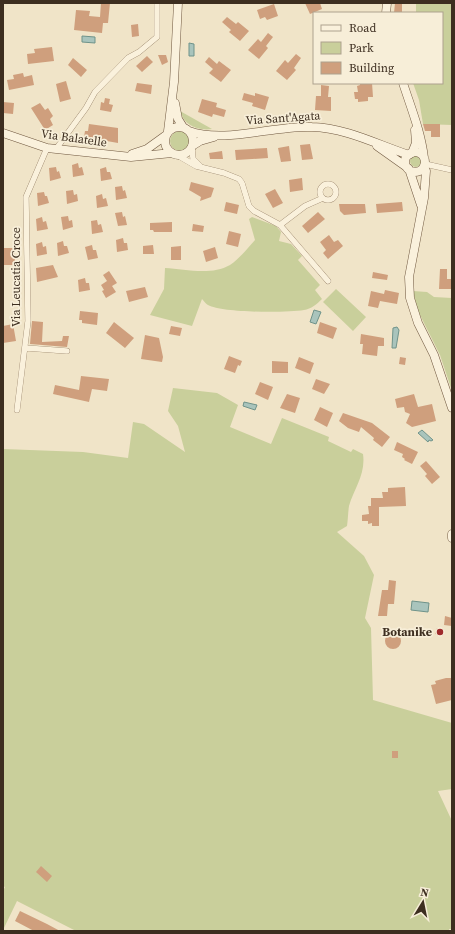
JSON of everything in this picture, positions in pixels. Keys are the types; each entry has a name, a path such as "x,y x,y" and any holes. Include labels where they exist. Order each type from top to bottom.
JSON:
{"main road":[{"path":"175,154 166,148 174,82 178,3"},
{"path":"174,82 176,114 193,138 192,147"},
{"path":"403,84 414,121 416,143 406,161 422,205"},
{"path":"414,121 420,131 426,171 422,205 409,277 410,298 418,323 434,355 452,408"},
{"name":"Via Sant'Agata","path":"223,135 310,126 335,129 368,140"},
{"path":"119,156 143,151 175,127 202,134 223,135"},
{"name":"Via Balatelle","path":"3,133 51,148 119,156"},
{"path":"119,156 138,157 186,153 200,141 223,135"},
{"path":"368,140 410,154 419,153 424,163"},
{"path":"368,140 408,168 418,171 424,163"}],"street":[{"name":"Via Leucatia Croce","path":"18,410 22,358 26,348 28,321 26,197 51,148 86,108 95,92 128,58 139,52 157,37 157,3"},
{"path":"192,147 193,159 206,169"},
{"path":"175,154 196,166 238,179 242,183 250,206 254,212 280,225 328,281"},
{"path":"424,163 452,170"},
{"path":"280,225 305,206 323,198"},
{"path":"26,348 67,351"}],"green space":[{"path":"416,4 452,4 452,125 423,124 419,100 413,84 443,84 443,12 416,12"},
{"path":"180,111 212,129 201,129 192,126 185,120"},
{"path":"180,131 187,134 190,141 187,148 180,151 173,148 170,141 173,134"},
{"path":"418,155 421,156 421,166 414,167 411,166 410,159 411,156"},
{"path":"252,217 276,226 281,232 279,241 291,244 302,256 298,260 320,285 315,290 322,299 320,301 304,310 255,312 216,308 208,305 202,299 192,326 150,315 164,289 165,268 206,271 223,268 230,265 240,257 255,240 249,219"},
{"path":"336,289 366,317 353,331 323,302"},
{"path":"413,291 427,292 434,297 452,298 452,391 440,355 417,309"},
{"path":"173,388 217,393 238,405 230,427 271,444 282,418 329,437 328,441 351,452 353,449 363,454 363,468 349,506 347,526 337,532 364,556 374,575 365,618 371,628 373,700 452,723 452,789 438,791 452,821 452,929 449,929 449,931 76,931 17,901 3,930 3,891 5,887 3,886 3,449 83,452 128,458 133,422 144,424 185,452 178,426 168,411"}],"water":[{"path":"82,36 95,37 95,43 82,42"},
{"path":"189,43 194,44 194,56 189,56"},
{"path":"314,310 321,312 316,324 310,322"},
{"path":"397,327 399,330 396,348 392,348 393,328"},
{"path":"244,402 257,405 255,410 243,406"},
{"path":"422,430 433,440 429,440 428,442 418,433"},
{"path":"412,601 429,603 428,612 411,610"}],"building":[{"path":"101,3 110,3 108,23 103,23 102,33 74,30 76,10 90,11 89,16 100,17"},
{"path":"305,3 320,3 322,9 310,14"},
{"path":"395,3 402,3 402,12 394,12"},
{"path":"274,4 278,16 267,20 265,17 260,19 257,10"},
{"path":"227,17 236,24 238,22 249,31 240,41 229,32 231,30 222,22"},
{"path":"138,24 139,36 132,37 131,25"},
{"path":"268,33 273,37 266,46 268,48 259,59 248,50 258,39 261,42"},
{"path":"52,47 54,61 28,64 27,54 35,53 34,49"},
{"path":"296,54 301,58 294,68 296,70 287,80 276,71 285,60 288,63"},
{"path":"158,55 166,55 168,62 162,65"},
{"path":"147,56 153,62 142,72 136,66"},
{"path":"209,57 217,64 219,61 231,70 221,82 209,73 213,69 205,62"},
{"path":"73,58 87,70 81,77 68,65"},
{"path":"23,73 24,77 32,75 34,85 9,90 7,80 14,79 13,75"},
{"path":"66,81 71,99 60,102 56,84"},
{"path":"137,83 152,85 151,94 135,91"},
{"path":"372,84 373,97 368,97 368,101 358,102 358,99 355,99 354,92 358,92 357,86"},
{"path":"321,85 329,86 328,97 331,97 331,111 315,110 316,96 321,96"},
{"path":"244,93 255,96 255,93 269,97 265,110 252,106 253,103 242,100"},
{"path":"105,98 110,99 109,104 113,105 111,112 100,110 101,102 104,103"},
{"path":"202,99 217,103 216,107 226,110 224,117 213,114 212,117 198,112"},
{"path":"3,102 14,103 13,114 3,113"},
{"path":"40,103 45,110 48,108 53,116 50,119 53,125 45,130 31,108"},
{"path":"89,124 118,128 118,143 84,137 85,131 88,131"},
{"path":"423,124 440,124 440,137 431,137 431,131 425,131"},
{"path":"310,144 313,159 302,160 300,145"},
{"path":"289,146 291,161 281,162 278,148"},
{"path":"267,148 268,158 236,160 235,150"},
{"path":"222,151 223,159 210,159 209,153"},
{"path":"78,163 79,168 82,167 84,175 73,177 72,165"},
{"path":"56,167 61,178 50,181 49,168"},
{"path":"106,167 107,172 110,172 112,179 101,181 100,169"},
{"path":"302,178 303,190 290,192 289,180"},
{"path":"191,182 214,188 211,197 200,201 201,197 189,190"},
{"path":"122,186 123,191 125,190 127,198 116,200 115,187"},
{"path":"275,189 283,203 273,208 265,194"},
{"path":"73,190 74,195 77,194 78,201 67,204 66,191"},
{"path":"44,192 49,203 38,206 37,193"},
{"path":"102,194 103,199 106,198 108,206 97,208 96,196"},
{"path":"226,202 239,205 237,214 224,211"},
{"path":"402,202 403,211 377,213 376,204"},
{"path":"339,204 365,204 366,213 344,215 340,211"},
{"path":"122,212 123,217 125,216 127,225 118,226 115,213"},
{"path":"318,212 325,219 308,233 302,226"},
{"path":"68,216 69,221 72,220 73,227 63,230 61,217"},
{"path":"42,217 43,222 46,221 48,229 37,231 36,219"},
{"path":"97,220 98,225 101,224 103,232 92,234 91,221"},
{"path":"172,222 172,232 154,232 153,230 150,230 150,223"},
{"path":"193,224 204,226 203,232 192,231"},
{"path":"229,231 241,234 238,247 226,244"},
{"path":"329,235 334,242 338,240 343,246 328,259 323,253 326,250 320,242"},
{"path":"123,238 124,243 127,243 128,250 117,252 116,240"},
{"path":"63,241 64,246 67,246 69,253 58,256 57,243"},
{"path":"42,242 43,247 46,246 47,254 37,256 36,244"},
{"path":"92,245 93,250 96,250 98,258 88,260 85,247"},
{"path":"153,245 154,254 143,254 143,246"},
{"path":"181,246 181,260 171,260 171,247"},
{"path":"215,247 218,258 206,262 203,251"},
{"path":"3,248 15,248 15,265 3,265"},
{"path":"53,265 58,277 37,282 36,268"},
{"path":"440,269 447,269 447,279 452,279 452,289 439,289"},
{"path":"109,271 117,283 112,286 116,292 106,298 102,291 104,290 101,285 107,281 103,275"},
{"path":"373,272 388,275 387,280 372,278"},
{"path":"85,278 86,283 89,283 90,290 79,292 78,280"},
{"path":"145,287 148,297 129,302 126,291"},
{"path":"385,290 399,293 397,304 380,301 378,308 368,306 371,291 384,294"},
{"path":"80,311 98,313 97,325 82,323 82,320 79,320"},
{"path":"32,321 43,322 42,342 62,341 63,336 69,336 67,347 30,344"},
{"path":"114,322 134,338 125,348 106,333"},
{"path":"320,322 337,328 333,339 317,333"},
{"path":"13,324 16,341 3,343 3,326"},
{"path":"171,326 182,328 180,336 169,334"},
{"path":"361,334 384,338 384,346 378,346 377,356 362,354 363,344 360,344"},
{"path":"145,335 159,338 163,357 162,362 141,359"},
{"path":"229,356 242,361 240,366 238,365 235,373 224,369"},
{"path":"299,357 314,363 310,374 295,368"},
{"path":"400,357 406,358 405,365 399,364"},
{"path":"272,361 288,362 288,373 272,373"},
{"path":"81,376 109,379 107,391 92,389 89,402 53,394 55,385 79,390"},
{"path":"316,379 330,384 324,394 312,389"},
{"path":"260,382 273,387 268,400 255,394"},
{"path":"287,394 300,398 295,413 280,408"},
{"path":"414,394 418,407 432,404 436,421 412,427 406,423 410,414 405,412 404,407 397,408 395,399"},
{"path":"320,407 333,413 327,427 314,420"},
{"path":"343,413 372,423 390,437 382,447 361,427 359,432 348,428 339,421"},
{"path":"397,442 418,452 412,464 404,460 405,459 402,457 403,454 394,450"},
{"path":"426,461 440,477 432,484 425,476 427,474 420,466"},
{"path":"405,487 406,506 379,507 379,526 372,526 372,523 368,524 368,521 362,521 362,515 369,514 368,506 371,506 371,498 383,498 382,492 388,492 388,488"},
{"path":"389,580 396,581 394,604 388,604 387,616 378,616 382,590 388,590"},
{"path":"445,616 452,618 452,626 444,625"},
{"path":"437,628 443,629 442,635 435,634"},
{"path":"393,633 400,638 401,641 396,648 393,649 386,644 385,641 390,634"},
{"path":"452,678 452,700 436,704 431,685 436,684 435,681"},
{"path":"392,751 398,751 398,758 392,758"},
{"path":"41,866 52,876 47,882 36,872"},
{"path":"20,911 60,931 34,931 15,921"}],"place":[{"name":"Botanike","path":"440,632"}]}
